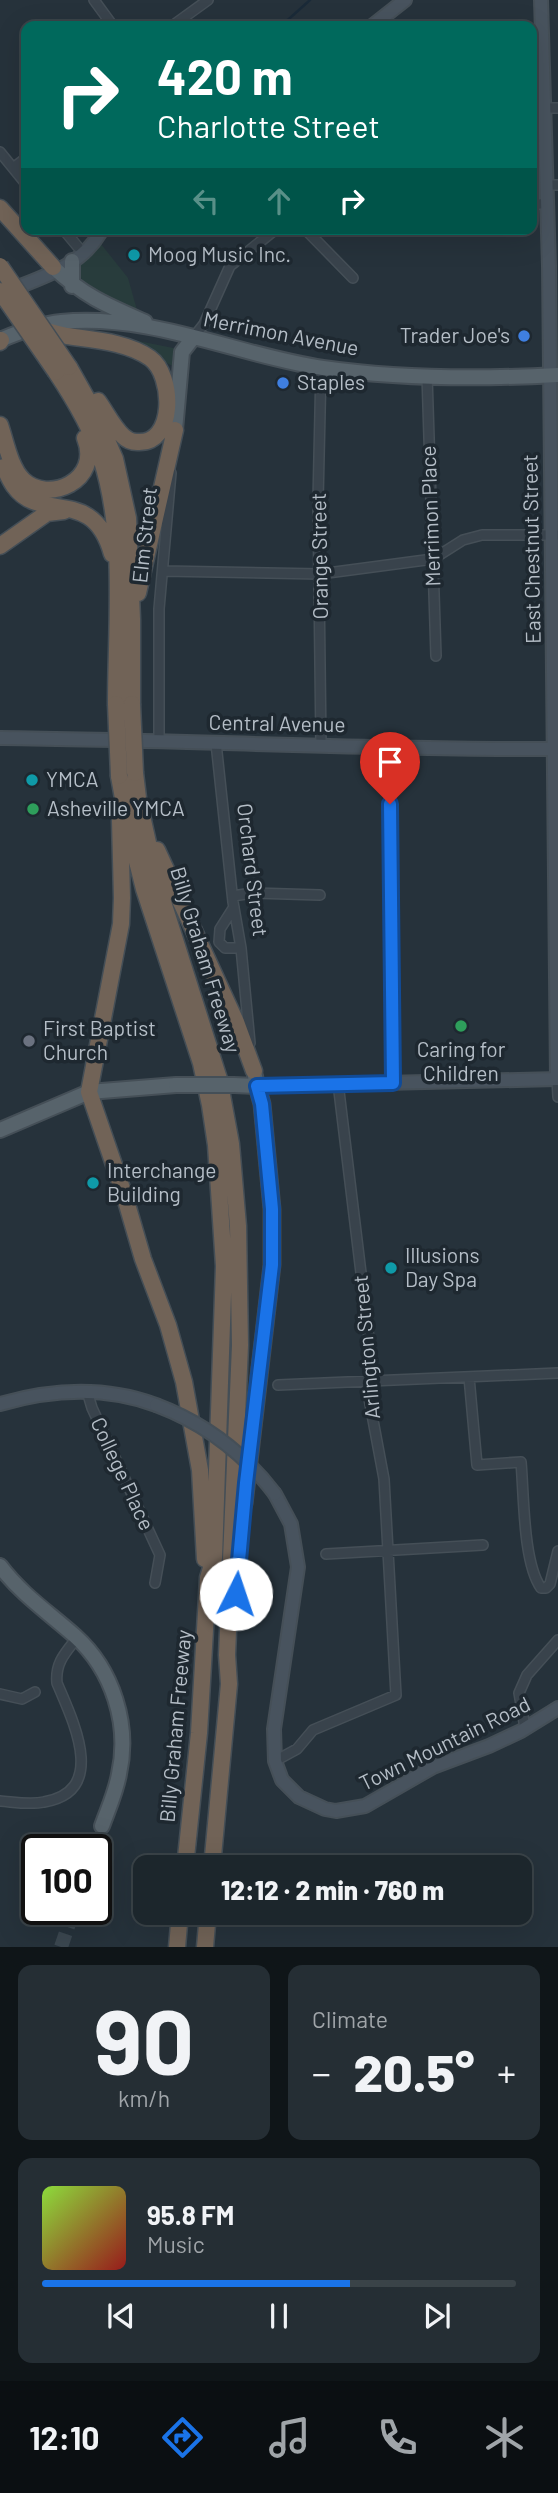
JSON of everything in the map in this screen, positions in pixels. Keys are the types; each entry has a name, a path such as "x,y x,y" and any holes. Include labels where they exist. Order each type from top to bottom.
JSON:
{"highway":[{"path":"0,208 21,235"},
{"path":"21,235 50,272"},
{"name":"Billy Graham Freeway","path":"0,266 62,369"},
{"name":"Billy Graham Freeway","path":"0,292 74,386 101,426 115,459 128,518 132,619 124,704"},
{"path":"36,328 64,336 100,340 148,356 156,363 167,386 162,430 152,440 130,441 122,436 96,397 74,386"},
{"path":"0,425 15,468 25,482 41,488 62,488 75,482 87,467 89,457 74,386"},
{"name":"Billy Graham Freeway","path":"74,386 101,457 116,526 125,780 144,888 201,1063 211,1105 216,1145 224,1266 214,1558 208,1578 201,1711 186,1855"},
{"path":"132,619 175,430"},
{"path":"0,458 15,488 32,499 86,514 98,523 107,538 117,580"},
{"path":"0,546 47,513 71,510"},
{"path":"125,780 121,924 89,1092 176,1353 194,1428 200,1470 208,1578"},
{"name":"Billy Graham Freeway","path":"125,780 138,798 158,883 219,1079 231,1144 238,1226 240,1345 227,1656 229,1684 213,1855"},
{"path":"138,798 169,878 236,1022 256,1078 262,1104 272,1209 272,1265 240,1547 229,1684"},
{"path":"177,1947 179,1925"},
{"path":"205,1947 207,1925"}],"main road":[{"path":"72,285 75,254"},
{"path":"50,272 90,297 155,327"},
{"name":"Merrimon Avenue","path":"0,341 60,322 102,321 155,327 321,368 428,376 553,376"},
{"name":"Elm Street","path":"175,430 182,352 193,338"},
{"path":"0,1130 89,1092 176,1085 234,1085 256,1078"},
{"path":"0,1566 21,1591 77,1638 95,1660 115,1699 122,1728 122,1751 119,1777 102,1826"}],"street":[{"path":"94,0 109,21"},
{"path":"177,21 193,4 208,0"},
{"name":"East Chestnut Street","path":"541,0 544,108 552,185 547,203 555,535 554,749 558,1097"},
{"path":"378,21 403,1"},
{"path":"544,108 558,108"},
{"path":"0,152 21,178"},
{"path":"13,168 21,162"},
{"path":"537,204 547,203"},
{"path":"66,235 75,254"},
{"path":"0,292 50,272 93,245 99,235"},
{"path":"193,338 204,324 230,266 269,235"},
{"path":"311,235 354,278"},
{"name":"Orange Street","path":"321,368 318,501 321,745"},
{"name":"Merrimon Place","path":"428,376 427,422 436,656"},
{"name":"Elm Street","path":"159,739 159,608 175,430"},
{"path":"164,571 320,574 433,559 463,540 482,536 555,535"},
{"name":"Central Avenue","path":"0,738 159,739 216,743 554,749"},
{"name":"Orchard Street","path":"216,743 256,1078"},
{"path":"390,746 393,1083"},
{"path":"233,896 320,895"},
{"path":"234,907 220,929 219,942 225,948 242,948"},
{"path":"256,1078 338,1083 558,1079"},
{"name":"Arlington Street","path":"275,1760 297,1749 313,1730 396,1695 384,1479 367,1388 374,1380 338,1083"},
{"path":"278,1385 558,1373"},
{"path":"469,1377 477,1465 521,1462 530,1561 541,1588 550,1584 558,1551"},
{"path":"0,1404 38,1394 87,1391"},
{"name":"Town Mountain Road","path":"87,1391 143,1400 190,1420 253,1466 275,1494 292,1524 298,1567 274,1729 275,1760 282,1780 299,1797 325,1809 349,1810 365,1807 433,1767 489,1746 558,1708"},
{"name":"College Place","path":"87,1391 92,1408 160,1555 155,1583"},
{"path":"326,1554 483,1545"},
{"path":"0,1801 47,1802 60,1797 77,1780 82,1745 57,1683 56,1672 60,1659 77,1638"},
{"path":"525,1728 519,1693 527,1675 558,1640"},
{"path":"0,1694 22,1699 35,1692"}],"green space":[{"path":"101,244 128,278 137,310 99,294 83,281 81,264"},
{"path":"108,335 178,349 175,367"}],"waterway":[{"path":"287,21 310,0"}],"tunnel":[{"path":"99,1834 102,1826"},
{"path":"61,1947 69,1925"}],"place":[{"name":"Moog Music Inc.","path":"134,255"},
{"name":"Trader Joe's","path":"524,336"},
{"name":"Staples","path":"283,383"},
{"name":"YMCA","path":"32,780"},
{"name":"Asheville YMCA","path":"33,809"},
{"name":"Caring for Children","path":"461,1026"},
{"name":"First Baptist Church","path":"29,1041"},
{"name":"Interchange Building","path":"93,1183"},
{"name":"Illusions Day Spa","path":"391,1268"}],"route":[{"path":"236,1594 246,1483 272,1265 272,1209 262,1104 257,1086 393,1083 390,804"}]}
